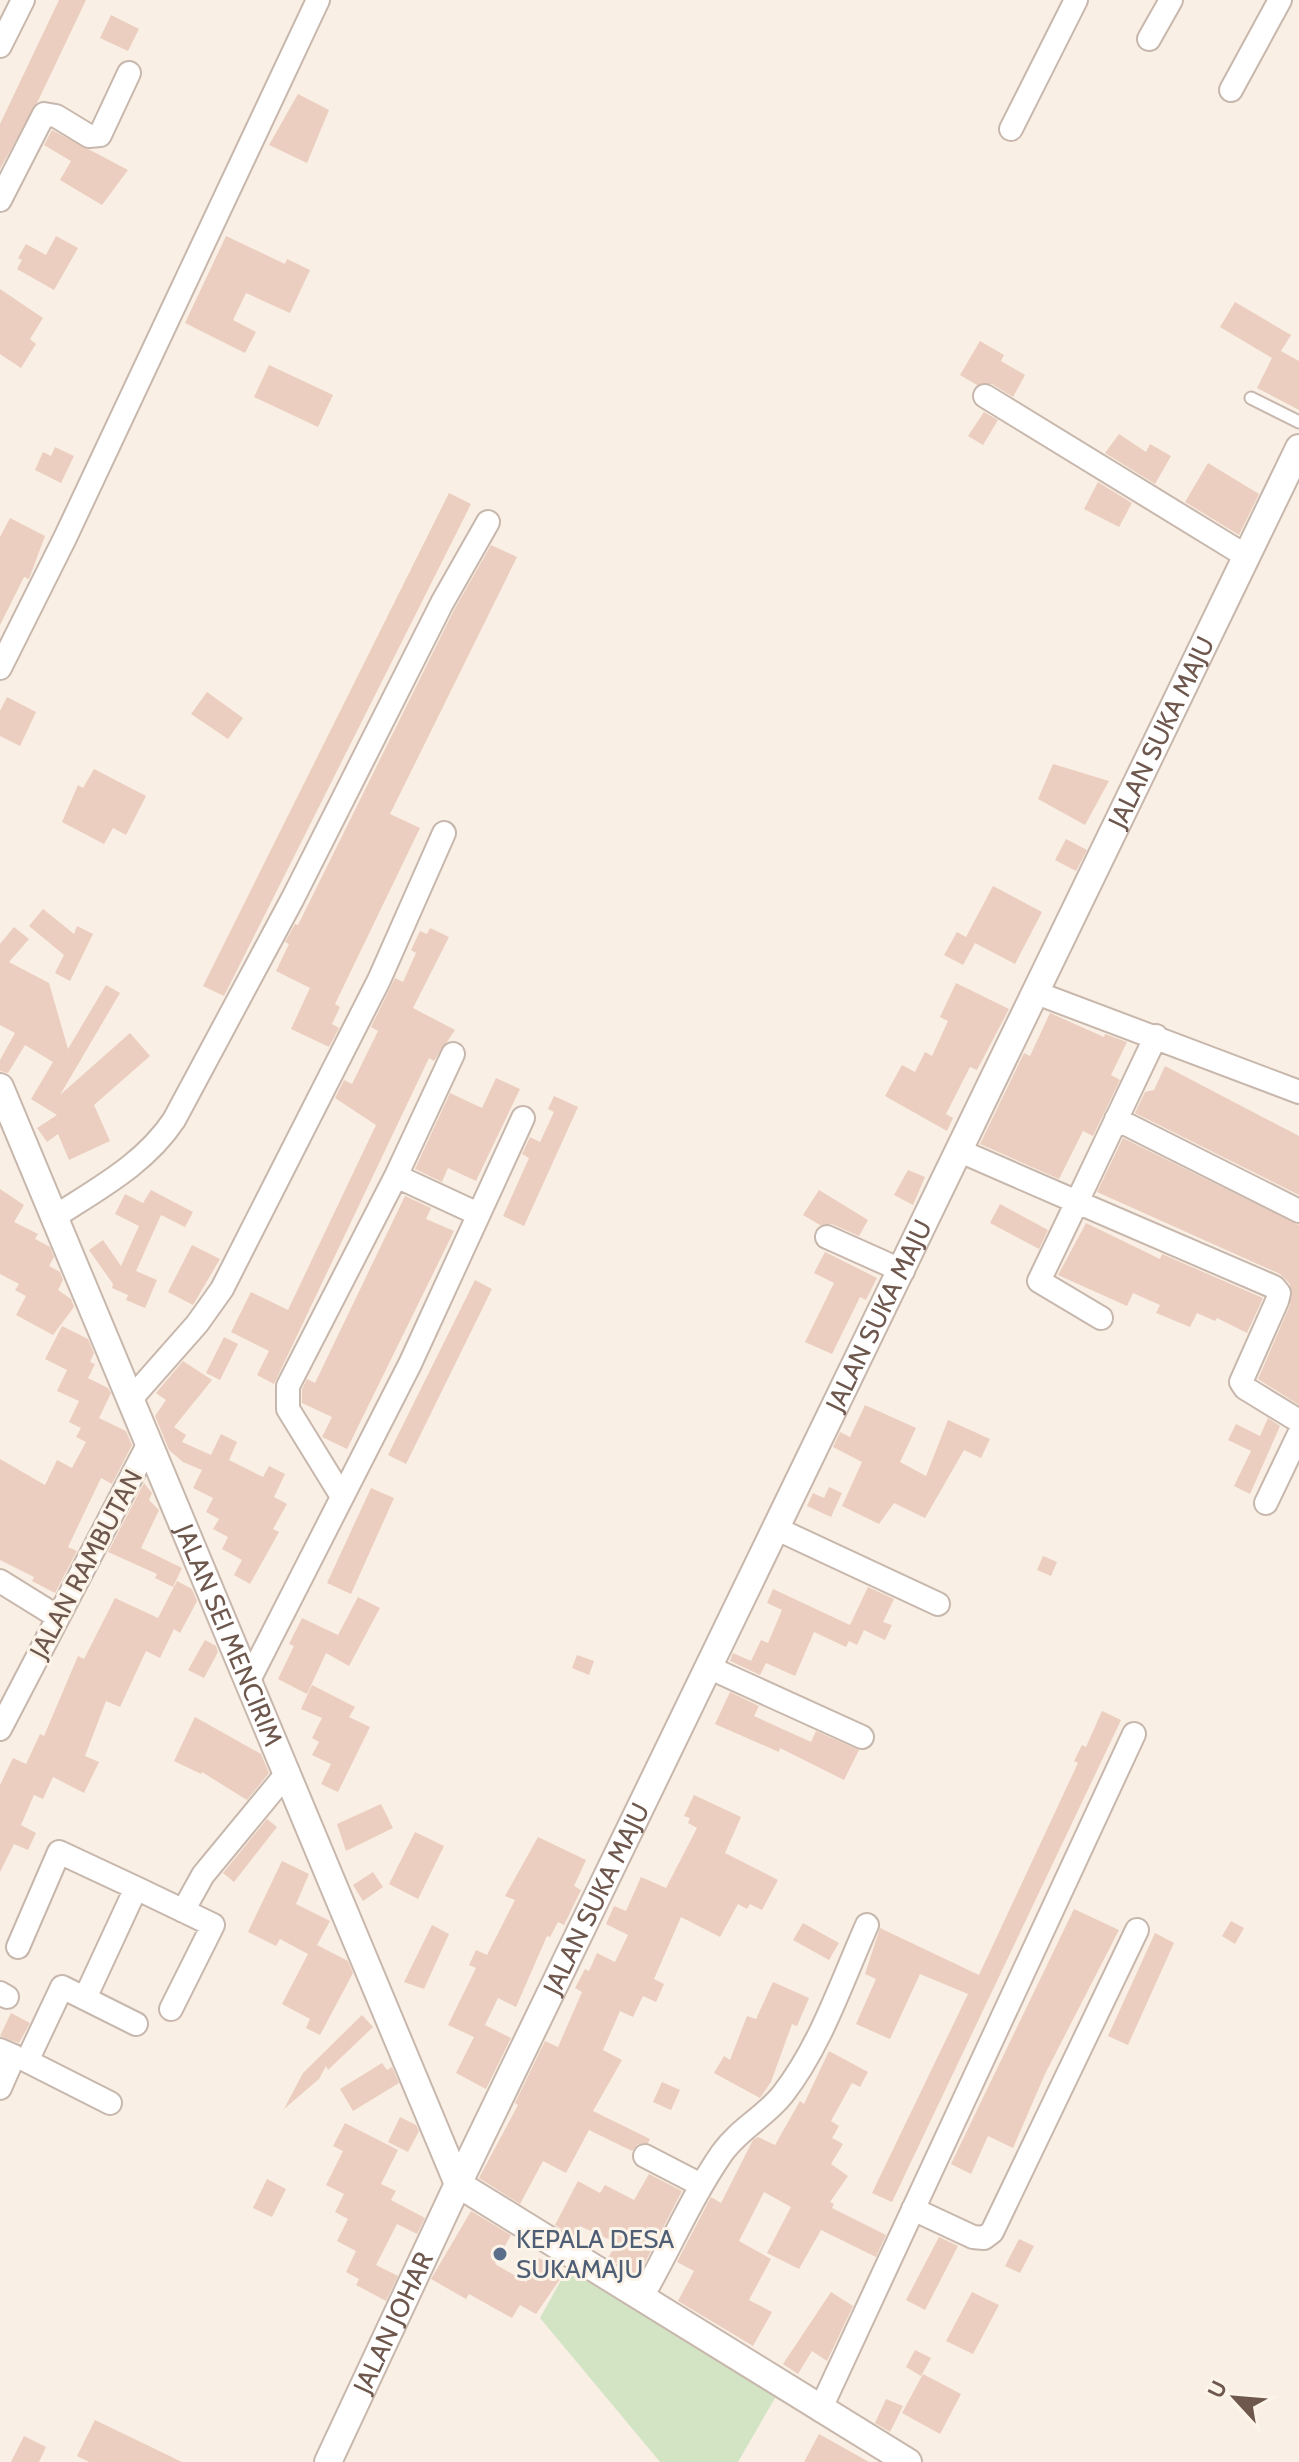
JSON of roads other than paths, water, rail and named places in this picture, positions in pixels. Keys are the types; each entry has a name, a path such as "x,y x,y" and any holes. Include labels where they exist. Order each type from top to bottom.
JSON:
{"street":[{"path":"0,46 23,0"},
{"path":"0,668 65,538 318,0"},
{"path":"1011,129 1076,0"},
{"path":"1149,39 1171,0"},
{"path":"1231,90 1280,0"},
{"path":"0,200 44,114 56,116 89,136 100,135 129,73"},
{"path":"985,396 1246,556"},
{"name":"JALAN SUKA MAJU","path":"458,2184 775,1528 903,1271 1034,992 1299,448"},
{"path":"53,1218 136,1163 158,1143 174,1120 293,898 442,603 488,522"},
{"path":"130,1400 197,1324 222,1289 379,980 444,833"},
{"path":"1034,992 1299,1092"},
{"path":"1101,1318 1039,1281 1156,1036"},
{"path":"341,1495 285,1401 288,1386 396,1176 453,1054"},
{"name":"JALAN SEI MENCIRIM","path":"0,1087 458,2184"},
{"path":"249,1680 410,1364 476,1213 523,1118"},
{"path":"1116,1119 1299,1211"},
{"path":"960,1151 1274,1287 1279,1293 1277,1301 1241,1382 1245,1388 1299,1421"},
{"path":"396,1176 476,1213"},
{"path":"827,1237 903,1271"},
{"path":"1266,1503 1299,1434"},
{"name":"JALAN RAMBUTAN","path":"0,1729 149,1443"},
{"path":"775,1528 938,1604"},
{"path":"0,1581 58,1617"},
{"path":"708,1667 862,1737"},
{"path":"820,2410 1134,1734"},
{"path":"183,1911 203,1875 288,1772"},
{"path":"18,1947 59,1852 213,1925 171,2009"},
{"path":"85,1998 136,1888"},
{"path":"642,2297 701,2185 742,2128 761,2117 794,2078 816,2040 867,1925"},
{"path":"913,2209 973,2237 984,2238 992,2232 1137,1930"},
{"path":"110,2103 27,2061 62,1987 136,2024"},
{"path":"0,2050 14,2056 0,2088"},
{"path":"645,2156 701,2185"},
{"path":"458,2184 642,2297 891,2458"},
{"name":"JALAN JOHAR","path":"328,2462 458,2184"}],"lane":[{"path":"1251,398 1299,422"}],"place":[{"name":"KEPALA DESA SUKAMAJU","path":"500,2254"}]}
